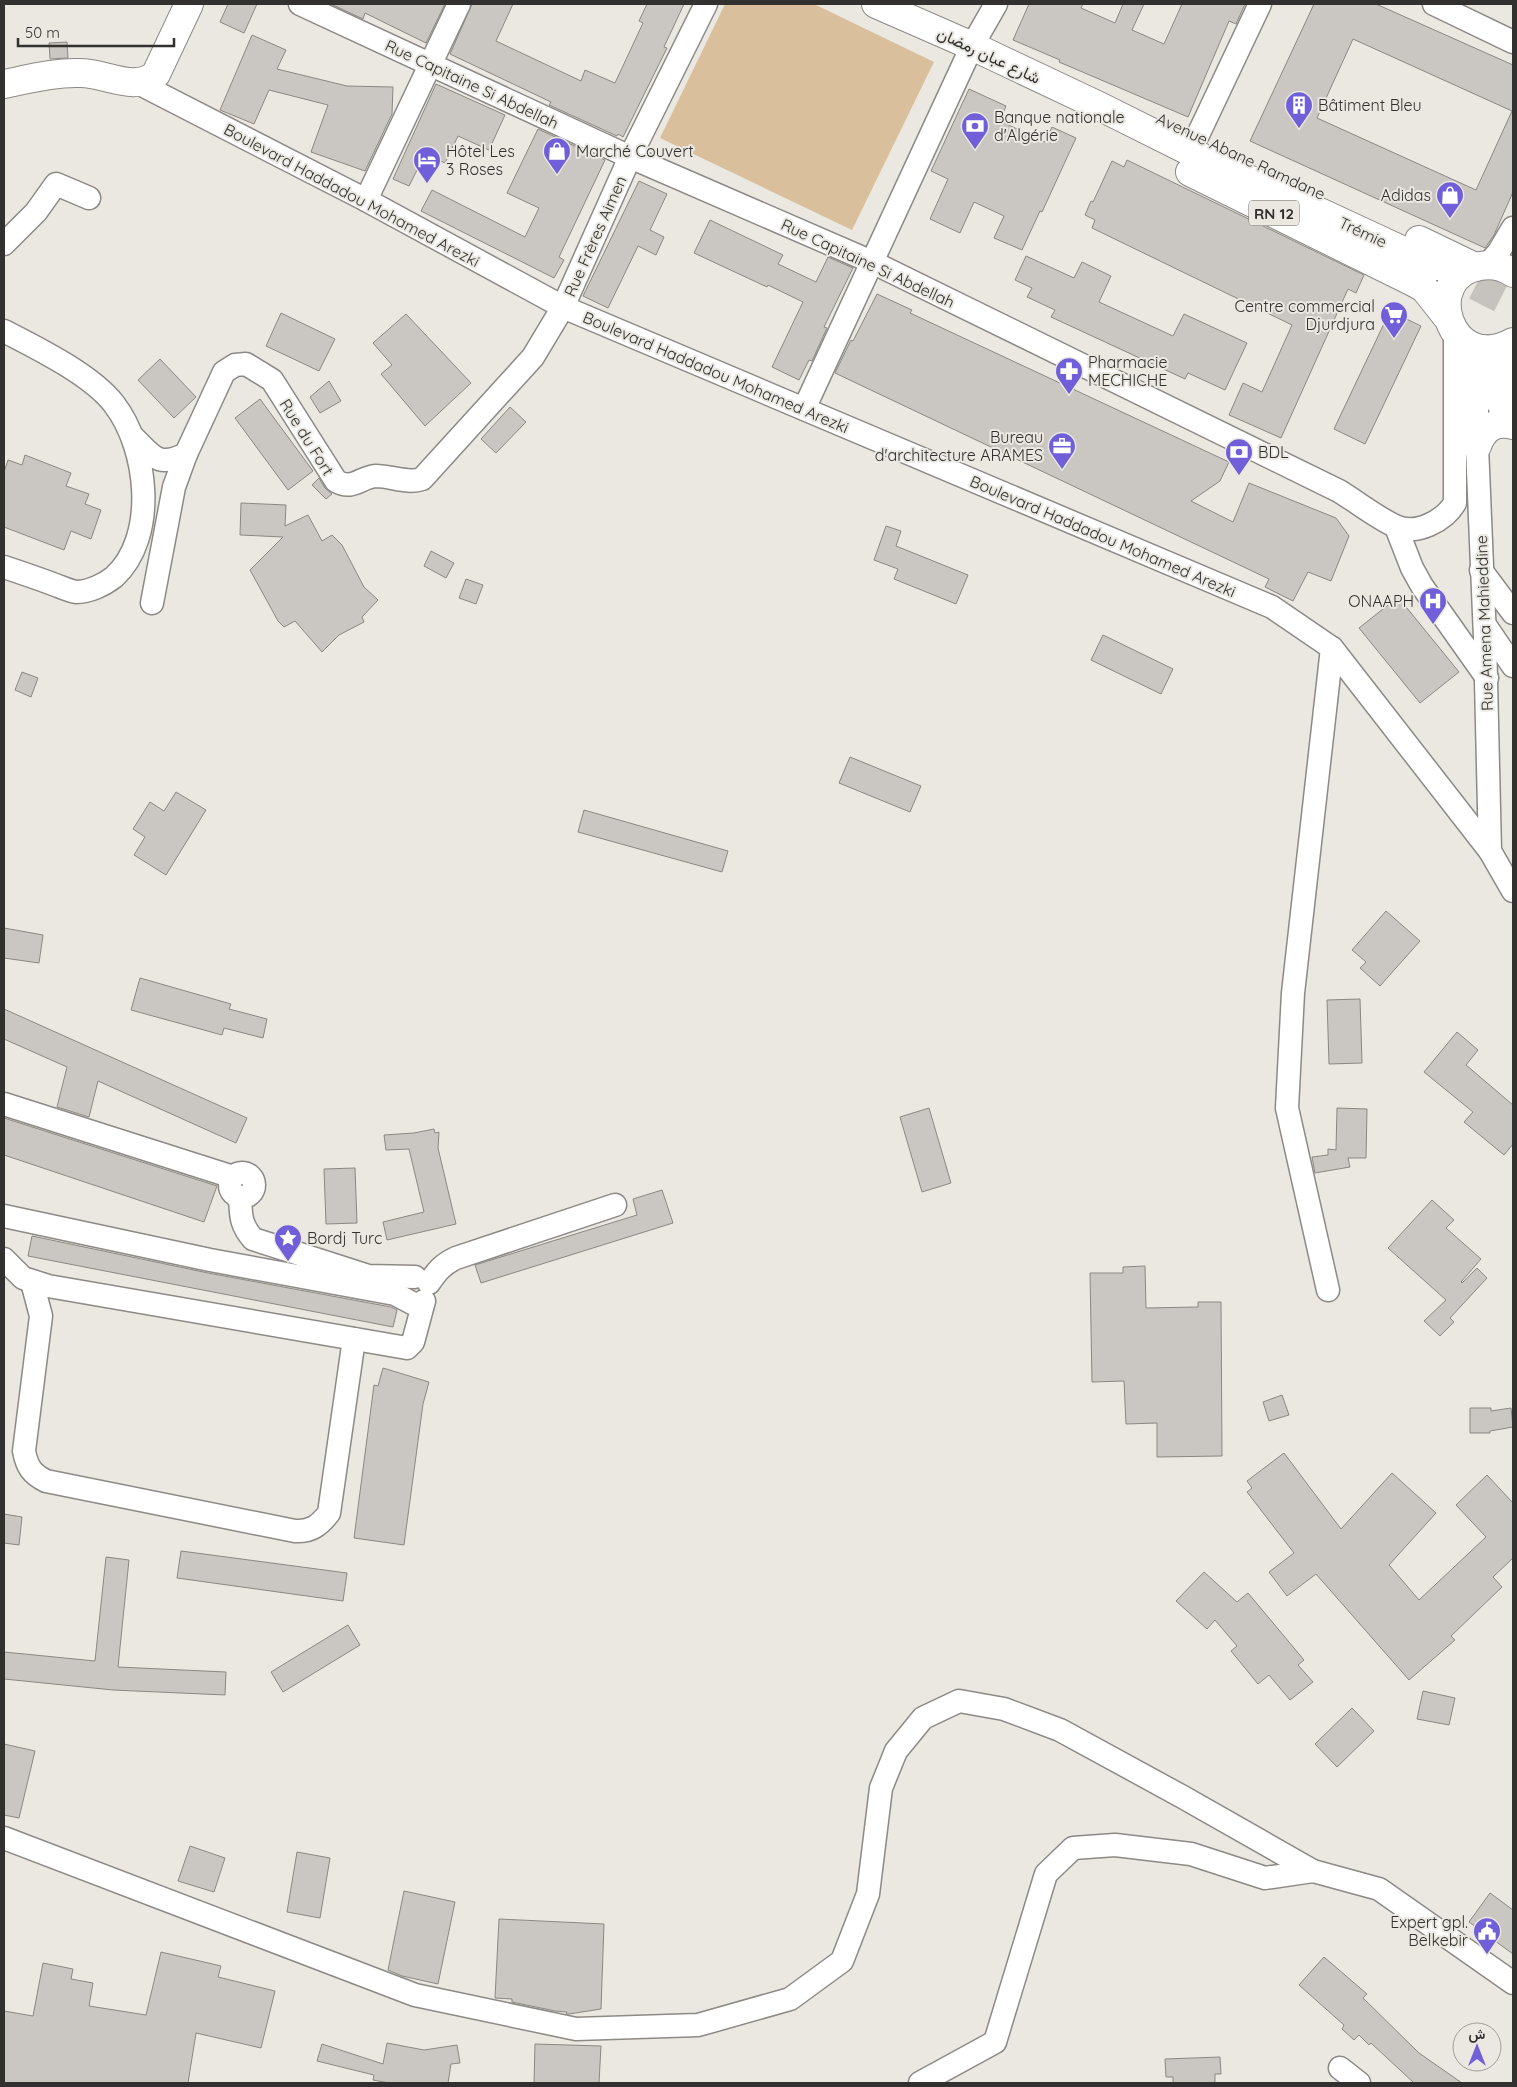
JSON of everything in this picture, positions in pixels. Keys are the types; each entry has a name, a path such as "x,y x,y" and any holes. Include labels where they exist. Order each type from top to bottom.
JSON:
{"main road":[{"path":"138,83 145,82 156,74 189,4"},
{"name":"شارع عبان رمضان","path":"876,4 972,46 1102,107"},
{"name":"Boulevard Haddadou Mohamed Arezki","path":"4,84 71,73 96,74 138,83"},
{"name":"Avenue Abane Ramdane","path":"1102,107 1158,116 1481,266 1498,266 1513,273"},
{"name":"Avenue Abane Ramdane","path":"1102,107 1137,144 1424,288 1461,339 1480,348"},
{"name":"Trémie","path":"1102,107 1201,157 1436,266"},
{"path":"1451,325 1447,296 1451,286 1458,278 1481,266"},
{"path":"1513,393 1508,376 1513,343 1499,348 1480,348 1489,382 1501,404 1513,420"},
{"path":"1477,446 1480,438 1491,426 1499,423 1513,425"}],"street":[{"name":"Rue Capitaine Si Abdellah","path":"300,4 630,157 872,262 1339,491 1396,526"},
{"path":"366,200 459,4"},
{"name":"Rue Frères Aimen","path":"563,307 630,157 706,4"},
{"path":"804,409 972,46 996,4"},
{"path":"1198,135 1260,4"},
{"path":"1434,4 1513,42"},
{"name":"Boulevard Haddadou Mohamed Arezki","path":"138,83 366,200 563,307 1272,607 1332,648 1490,851"},
{"path":"4,244 36,212 56,184 89,198"},
{"path":"1481,266 1498,253 1513,228"},
{"name":"Rue du Fort","path":"186,454 193,443 205,410 224,372 235,365 246,364 272,380 336,481 342,485 351,485 374,476 413,482 422,479 534,358 563,307"},
{"path":"1410,563 1413,540 1421,529 1445,515 1455,502 1456,497 1451,325"},
{"path":"4,331 47,354 102,390 115,405 132,437 141,465 142,514 138,538 130,557 105,584 75,592 4,567"},
{"name":"Rue Amena Mahieddine","path":"1480,348 1477,446 1481,570 1485,625 1490,851 1513,892"},
{"path":"132,437 161,461 168,461 186,454"},
{"path":"152,603 174,487 186,454"},
{"path":"1396,526 1408,528 1430,524"},
{"path":"1396,526 1410,563 1422,586 1486,678"},
{"path":"1481,570 1513,613"},
{"path":"1485,625 1513,666"},
{"path":"1328,1290 1287,1108 1293,993 1332,648"},
{"path":"4,1104 236,1187 244,1229 253,1239 420,1291"},
{"path":"4,1259 23,1278 48,1286 407,1348 413,1342 420,1291 446,1262 615,1205"},
{"path":"4,1216 210,1260 395,1294 420,1291"},
{"path":"32,1282 41,1316 24,1451 27,1466 36,1476 46,1481 294,1531 305,1532 316,1527 329,1514 354,1339"},
{"path":"4,1838 415,1995 576,2029 698,2025 790,1999 842,1962 868,1894 881,1788 896,1751 923,1718 959,1700 1004,1709 1060,1730 1313,1871 1379,1889 1513,1983"},
{"path":"920,2083 995,2042 1031,1929 1046,1874 1073,1848 1115,1845 1192,1854 1265,1878 1313,1871"},
{"path":"1340,2068 1359,2083"}],"shaded area":[{"path":"725,4 814,4 934,62 852,230 660,138"}],"building":[{"path":"228,4 257,4 244,33 220,22"},
{"path":"331,4 445,4 426,43 365,13 363,19"},
{"path":"472,4 513,4 496,41 581,81 585,70 615,83 643,23 639,21 647,4 684,4 664,47 667,48 623,137 549,105 551,102 450,54"},
{"path":"1029,4 1083,4 1081,8 1115,23 1123,4 1144,4 1132,30 1164,44 1182,4 1245,4 1236,24 1229,21 1188,117 1059,62 1060,60 1013,40"},
{"name":"Bâtiment Bleu","path":"1314,4 1376,4 1513,65 1513,192 1494,235 1485,248 1250,141","holes":["1353,39 1512,111 1476,190 1317,118"]},
{"path":"252,35 286,50 277,69 347,86 393,87 392,114 365,171 311,152 328,105 269,90 254,124 220,110"},
{"path":"67,42 68,58 50,59 49,43"},
{"path":"436,84 505,115 489,150 458,136 445,163 425,154 409,186 393,179"},
{"name":"Banque nationale d'Algérie","path":"969,89 1006,106 1000,121 1045,142 1052,127 1076,138 1042,212 1040,211 1022,250 994,238 1004,216 974,202 960,233 930,219 948,179 931,171"},
{"name":"Marché Couvert","path":"538,129 605,160 559,257 564,260 554,278 421,211 432,190 525,237 539,208 507,193"},
{"path":"1127,160 1364,275 1356,293 1348,289 1281,438 1229,415 1243,383 1262,392 1292,325 1092,228 1095,220 1085,215 1091,201 1093,202 1112,161 1124,167"},
{"path":"639,181 667,194 650,230 664,237 656,255 638,246 608,308 583,296"},
{"path":"710,220 783,255 778,264 816,282 828,257 853,268 824,327 827,328 812,361 809,360 799,380 772,367 803,302 694,253"},
{"path":"1026,256 1074,278 1082,262 1111,276 1099,302 1173,336 1184,314 1247,343 1225,390 1188,373 1185,379 1051,317 1055,310 1027,297 1032,288 1015,280"},
{"path":"877,294 912,310 910,313 1229,462 1220,481 1191,501 1233,522 1249,483 1336,518 1349,536 1331,581 1308,572 1293,601 1265,587 1269,579 835,373"},
{"path":"1390,311 1421,326 1365,444 1334,429"},
{"path":"281,313 335,339 319,371 266,346"},
{"path":"406,314 471,383 425,426 381,374 392,365 373,343"},
{"path":"160,359 196,397 174,418 138,380"},
{"path":"329,381 341,401 320,413 310,397"},
{"path":"260,399 313,471 288,490 235,418"},
{"path":"510,407 526,422 496,453 481,439"},
{"path":"25,455 71,473 66,486 89,494 85,504 101,510 91,539 71,531 64,550 4,527 4,472 8,460 22,465"},
{"path":"319,478 325,488 332,494 326,499 312,485"},
{"path":"241,503 286,505 285,526 308,515 322,541 332,535 342,545 364,587 378,600 362,617 364,622 339,635 322,652 295,621 284,627 278,621 250,570 283,537 240,535"},
{"path":"886,526 901,531 896,546 968,575 956,604 894,579 898,569 874,560"},
{"path":"431,551 454,563 446,578 424,566"},
{"path":"466,579 483,585 476,604 459,598"},
{"path":"1398,597 1459,672 1420,703 1359,628"},
{"path":"1103,635 1173,669 1161,694 1091,660"},
{"path":"22,672 38,678 31,697 15,690"},
{"path":"850,757 921,786 910,812 839,783"},
{"path":"176,792 206,810 166,875 134,855 145,837 133,829 150,802 164,811"},
{"path":"584,810 728,851 722,872 578,832"},
{"path":"1386,911 1420,941 1380,986 1360,968 1366,962 1352,950"},
{"path":"4,928 43,935 39,963 4,958"},
{"path":"140,978 231,1004 229,1009 267,1019 263,1038 224,1028 222,1035 131,1010"},
{"path":"1360,999 1362,1063 1329,1064 1327,1000"},
{"path":"4,1009 247,1118 236,1143 98,1081 89,1117 57,1107 67,1067 4,1039"},
{"path":"1457,1032 1478,1050 1466,1065 1513,1105 1513,1144 1504,1155 1464,1122 1473,1112 1424,1072"},
{"path":"929,1108 951,1183 922,1192 900,1117"},
{"path":"1337,1108 1367,1109 1366,1158 1348,1158 1350,1167 1315,1173 1312,1157 1328,1155 1328,1149 1336,1150"},
{"path":"4,1118 217,1186 204,1222 4,1155"},
{"path":"434,1129 435,1133 439,1132 438,1148 456,1224 387,1240 383,1222 424,1212 409,1149 386,1150 384,1135 414,1133"},
{"path":"355,1168 357,1223 326,1224 324,1169"},
{"path":"662,1190 673,1223 481,1283 475,1265 637,1215 633,1199"},
{"path":"1432,1200 1454,1220 1446,1228 1481,1259 1461,1282 1477,1268 1487,1278 1450,1318 1454,1322 1440,1336 1424,1321 1446,1300 1388,1248"},
{"path":"32,1236 208,1273 391,1307 397,1310 393,1327 28,1256"},
{"path":"1145,1266 1146,1308 1198,1307 1198,1302 1221,1302 1222,1456 1157,1457 1157,1423 1126,1424 1124,1381 1092,1382 1090,1273 1123,1273 1123,1267"},
{"path":"383,1368 429,1382 423,1404 404,1545 354,1538 374,1385 378,1386"},
{"path":"1282,1395 1289,1415 1269,1421 1263,1402"},
{"path":"1470,1408 1491,1408 1491,1411 1511,1408 1513,1427 1490,1431 1490,1433 1470,1433"},
{"path":"1284,1453 1341,1529 1392,1473 1436,1513 1389,1565 1419,1600 1486,1537 1456,1505 1487,1475 1513,1503 1513,1558 1493,1577 1502,1587 1451,1636 1455,1640 1409,1680 1316,1574 1287,1596 1269,1572 1294,1553 1247,1492 1252,1488 1247,1481"},
{"path":"4,1514 22,1517 19,1545 4,1543"},
{"path":"181,1551 347,1573 343,1601 177,1578"},
{"path":"106,1557 129,1560 118,1667 226,1672 225,1695 113,1690 4,1679 4,1652 95,1661"},
{"path":"1204,1572 1237,1602 1248,1593 1304,1660 1298,1665 1313,1682 1290,1700 1269,1675 1258,1684 1231,1651 1237,1646 1215,1620 1207,1629 1176,1601"},
{"path":"348,1625 360,1645 283,1692 271,1672"},
{"path":"1423,1691 1455,1698 1449,1725 1417,1719"},
{"path":"1352,1708 1374,1731 1337,1767 1315,1744"},
{"path":"4,1744 35,1751 19,1818 4,1815"},
{"path":"190,1846 225,1858 214,1892 178,1881"},
{"path":"297,1852 330,1858 320,1918 287,1912"},
{"path":"404,1891 455,1902 438,1984 402,1976 388,1970"},
{"path":"1490,1893 1513,1910 1513,1954 1469,1922"},
{"path":"499,1919 604,1924 601,2009 566,2014 567,2012 512,2002 512,1999 495,1998"},
{"path":"161,1952 221,1966 218,1977 275,1991 261,2048 196,2033 188,2083 4,2083 4,2011 33,2016 43,1963 73,1969 71,1979 93,1983 89,2006 146,2015"},
{"path":"1324,1957 1367,1994 1363,1998 1419,2053 1462,2083 1414,2083 1371,2043 1369,2045 1359,2035 1354,2040 1342,2029 1344,2025 1299,1985"},
{"path":"387,2043 424,2050 457,2045 460,2063 451,2064 448,2083 389,2083 373,2080 374,2075 317,2061 322,2044 383,2064"},
{"path":"535,2044 601,2046 599,2083 534,2083"},
{"path":"1220,2057 1221,2074 1215,2074 1215,2083 1173,2083 1173,2077 1166,2077 1165,2059"}],"tunnel":[{"path":"1438,267 1513,305"}],"place":[{"name":"Bâtiment Bleu","path":"1299,129"},
{"name":"Banque nationale d'Algérie","path":"975,150"},
{"name":"Marché Couvert","path":"557,175"},
{"name":"Hôtel Les 3 Roses","path":"427,184"},
{"name":"Adidas","path":"1450,219"},
{"name":"Centre commercial Djurdjura","path":"1394,339"},
{"name":"Pharmacie MECHICHE","path":"1069,395"},
{"name":"Bureau d'architecture ARAMES","path":"1062,470"},
{"name":"BDL","path":"1239,476"},
{"name":"ONAAPH","path":"1433,625"},
{"name":"Bordj Turc","path":"288,1262"},
{"name":"Expert gpl. Belkebir","path":"1487,1955"}]}
